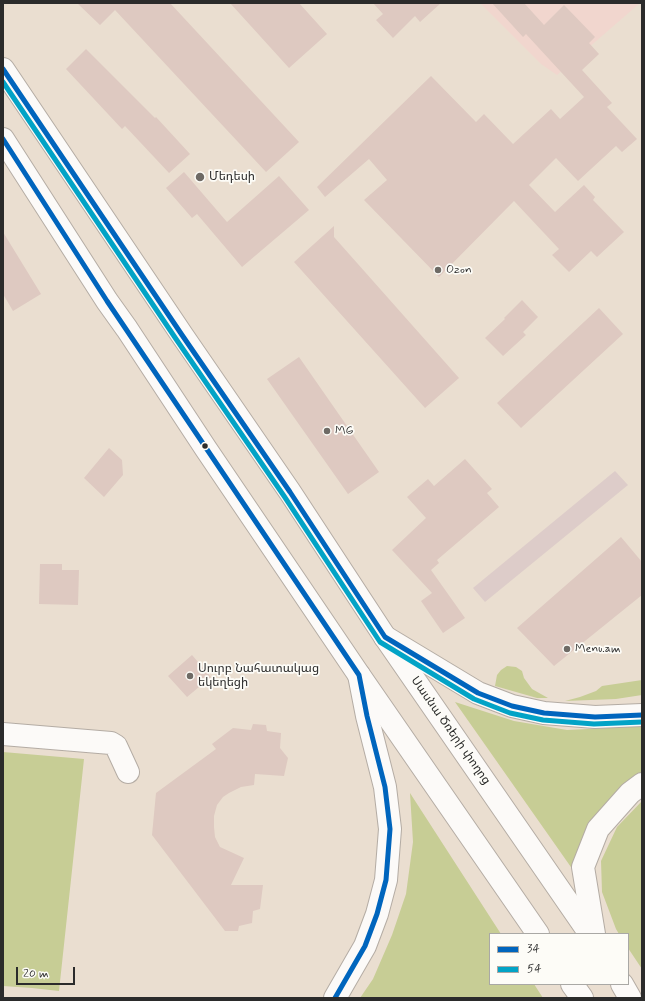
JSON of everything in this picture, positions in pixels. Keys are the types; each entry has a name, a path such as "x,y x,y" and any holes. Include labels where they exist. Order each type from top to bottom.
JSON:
{"main road":[{"name":"Սասնա Ծռերի փողոց","path":"3,69 290,492 385,637 589,933"},
{"path":"3,139 107,301 359,675 537,933"},
{"path":"385,637 478,692 512,706 544,713 595,717 642,715"},
{"path":"335,998 365,946 377,914 386,880 390,829 385,787 367,716 359,675"},
{"path":"3,734 111,743 116,746 128,772"},
{"path":"594,933 583,867 598,829 630,793 642,784"},
{"path":"573,985 582,998"},
{"path":"623,985 630,998"}],"shaded area":[{"path":"480,3 640,3 557,75 541,64"},
{"path":"615,471 628,485 485,602 473,588"}],"green space":[{"path":"507,666 516,667 522,671 524,678 532,689 548,698 537,698 495,686 497,675"},
{"path":"642,680 642,695 616,699 565,701 596,691 602,686"},
{"path":"455,702 514,721 567,730 642,726 642,773 573,870"},
{"path":"3,752 84,759 59,991 3,986"},
{"path":"410,793 500,933 489,933 489,985 535,985 543,998 360,998 373,979 392,935 406,894 413,842"},
{"path":"642,801 642,969 629,950 629,933 618,933 602,892 601,861 617,827"}],"building":[{"path":"77,3 170,3 299,142 266,172 115,10 100,25"},
{"path":"230,3 299,3 327,34 289,68"},
{"path":"373,3 441,3 420,22 415,16 393,38 376,20 383,14"},
{"path":"492,3 524,3 544,25 564,5 595,37 589,43 599,54 582,70 612,103 607,107 637,139 622,152 616,146 578,181 556,158 529,185 555,212 584,185 595,197 593,200 624,232 597,257 591,251 569,272 552,255 559,249 514,201 439,277 364,200 387,180 369,159 325,197 317,187 431,76 476,122 484,114 513,144 551,109 560,119 584,97 526,34 523,37"},
{"path":"86,49 155,118 156,117 190,154 169,173 125,126 122,129 66,69"},
{"path":"184,172 227,222 279,176 309,210 242,267 197,214 192,218 166,188"},
{"path":"334,226 334,237 459,378 425,408 294,262"},
{"path":"3,232 41,294 13,311 3,294"},
{"path":"522,300 538,317 523,332 526,335 503,356 485,338"},
{"path":"599,308 623,334 521,428 497,403"},
{"path":"299,357 379,472 348,494 267,379"},
{"path":"109,448 122,460 123,475 104,497 84,478"},
{"path":"465,459 492,489 487,493 499,507 437,560 439,563 431,570 465,618 443,633 421,601 432,593 392,550 426,518 407,497 428,479 434,486"},
{"path":"621,537 642,562 642,595 554,666 517,628"},
{"path":"40,564 62,564 62,570 79,570 78,605 39,604"},
{"name":"Սուրբ Նահատակաց եկեղեցի","path":"192,655 211,677 187,697 168,676"},
{"path":"253,724 266,725 267,731 281,733 280,748 288,758 284,776 255,774 254,785 241,787 229,793 223,797 217,805 214,816 214,827 215,837 220,847 244,858 231,885 263,885 260,909 253,911 252,923 239,926 238,931 225,931 152,835 156,793 216,749 212,744 233,728 251,730"}],"transit line":[{"name":"34","path":"3,69 182,335 290,492 385,637 478,693 512,706 544,713 595,717 642,715"},
{"name":"54","path":"3,82 284,496 380,642 474,699 510,713 543,720 594,724 642,722"},
{"name":"34","path":"3,139 107,301 359,675 367,716 385,787 390,829 386,880 377,914 365,946 335,998"}],"place":[{"name":"Մեդեսի","path":"200,177"},
{"name":"Ozon","path":"438,270"},
{"name":"MG","path":"327,431"},
{"name":"Menu.am","path":"567,649"},
{"name":"Սուրբ Նահատակաց եկեղեցի","path":"190,676"}]}
